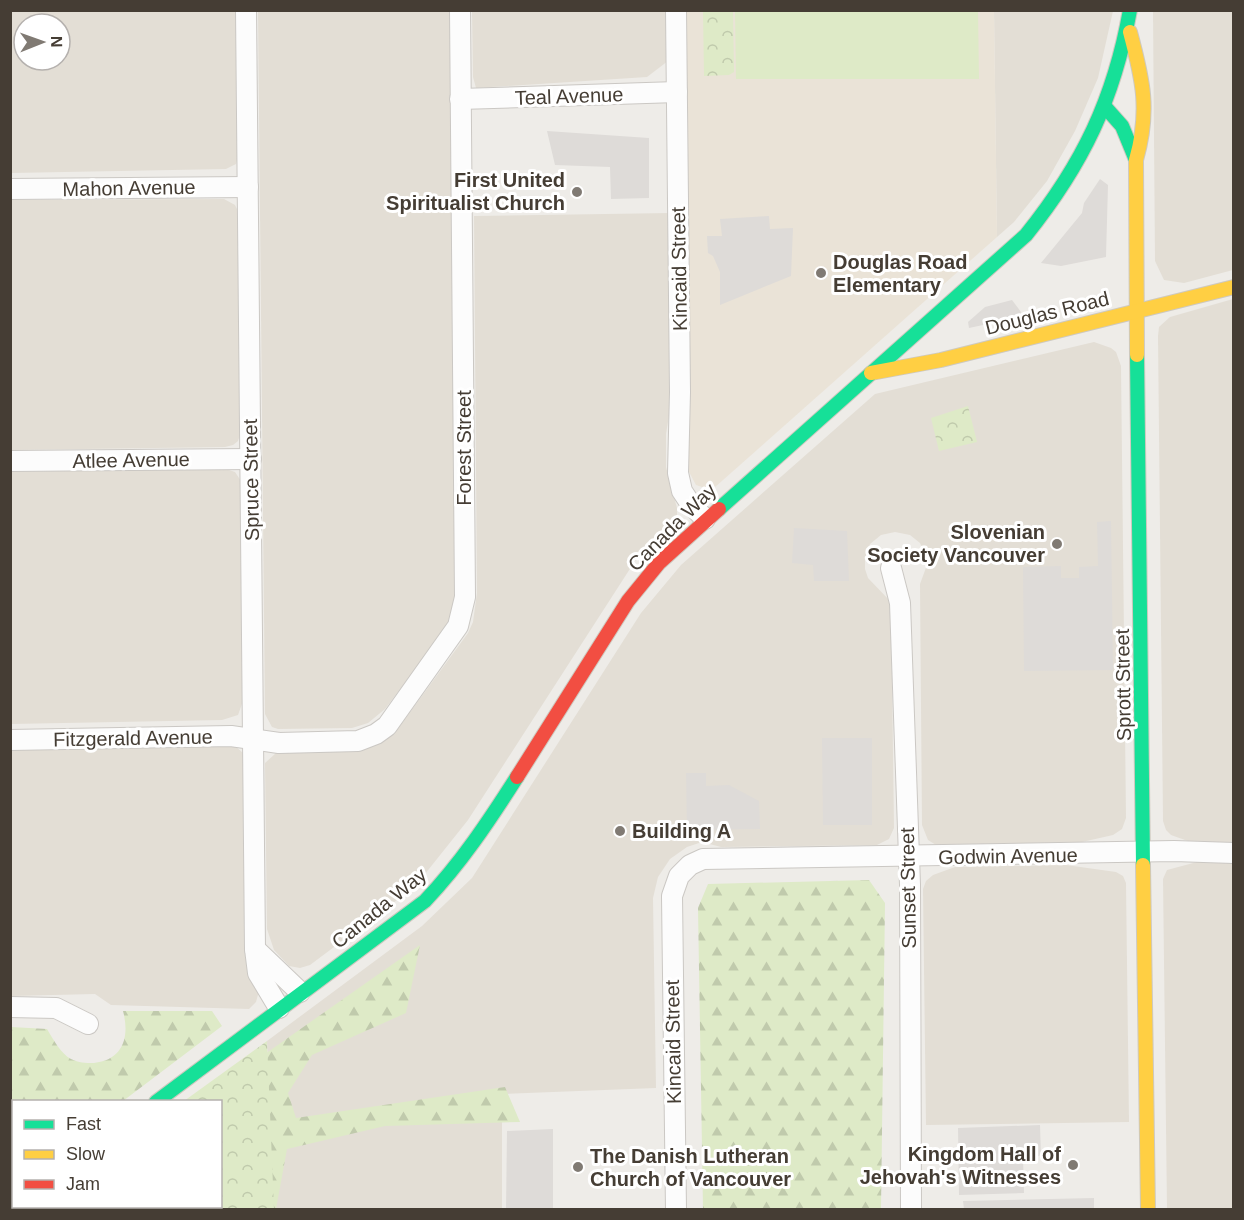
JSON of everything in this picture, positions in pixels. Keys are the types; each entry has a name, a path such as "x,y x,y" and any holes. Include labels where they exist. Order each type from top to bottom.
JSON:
{"main road":[{"name":"Canada Way","path":"157,1100 300,992 390,929 424,901 454,870 483,831 628,601 658,562 1026,235 1070,180 1106,108 1120,67 1129,17"},
{"name":"Sprott Street","path":"1129,17 1141,73 1145,113 1144,133 1136,160 1136,311 1148,1209"},
{"name":"Sprott Street","path":"1106,108 1122,126 1136,160"},
{"name":"Douglas Road","path":"870,373 941,360 1233,287"}],"street":[{"name":"Spruce Street","path":"246,10 255,740 255,949 258,972 279,1008"},
{"name":"Forest Street","path":"255,740 279,743 358,741 376,734 387,726 458,626 463,612 460,10"},
{"name":"Kincaid Street","path":"676,10 680,381 678,473 686,497 705,519"},
{"name":"Teal Avenue","path":"460,99 677,92"},
{"name":"Mahon Avenue","path":"10,189 248,187"},
{"name":"Atlee Avenue","path":"10,461 250,459"},
{"name":"Sunset Street","path":"891,568 900,603 909,858 911,1209"},
{"name":"Fitzgerald Avenue","path":"10,740 231,736 255,740"},
{"name":"Godwin Avenue","path":"679,876 690,865 703,860 1233,853"},
{"name":"Kincaid Street","path":"676,1209 671,905 673,889 679,876"},
{"path":"255,949 300,992"},
{"path":"10,1007 56,1008 88,1024"}],"shaded area":[{"path":"10,11 236,11 238,156 236,164 226,169 11,173"},
{"path":"258,11 450,11 455,604 444,631 385,709 368,723 352,728 278,729 272,727 265,714"},
{"path":"472,11 668,11 668,61 647,77 476,88 473,77"},
{"name":"Douglas Road Elementary","path":"684,11 994,11 997,237 714,488 708,489 696,485 688,470"},
{"path":"994,11 1113,11 1098,78 1075,131 1047,181 1014,222 997,237"},
{"path":"1153,11 1233,11 1233,270 1184,283 1164,280 1155,261"},
{"path":"547,131 649,138 649,198 611,199 610,167 555,165"},
{"path":"1100,179 1108,185 1106,257 1061,266 1041,263 1082,213 1084,203"},
{"path":"224,199 235,205 239,213 241,432 238,441 225,447 11,450 10,200"},
{"path":"670,213 672,398 666,434 666,467 677,508 677,518 635,561 468,820 421,879 401,897 310,965 300,968 289,966 274,950 267,929 265,763 276,753 386,737 400,726 468,633 473,622 477,593 474,216"},
{"path":"769,216 770,229 793,228 791,276 720,305 720,272 713,256 708,253 707,236 722,236 720,219"},
{"path":"1233,299 1233,844 1199,845 1171,835 1166,830 1163,821 1158,336 1159,327 1170,317"},
{"path":"1012,300 1021,312 1020,317 969,328 968,322 985,307"},
{"path":"1094,342 1116,352 1121,366 1126,818 1122,829 1113,835 1082,842 936,845 928,840 922,825 920,584 927,565 926,556 920,543 910,535 895,532 881,535 870,544 865,558 865,569 868,578 891,602 894,828 889,839 877,845 721,847 702,842 687,847 670,859 658,877 653,898 656,1088 502,1094 502,1209 274,1209 267,1041 422,926 472,878 641,613 681,565 875,394"},
{"path":"223,468 235,472 241,481 243,701 238,715 222,720 11,724 10,472"},
{"path":"1111,521 1113,670 1024,671 1023,567 1061,566 1061,578 1079,578 1079,567 1098,566 1097,522"},
{"path":"794,528 847,531 849,581 814,581 813,565 792,563"},
{"path":"822,738 872,738 872,825 823,825"},
{"path":"234,745 244,757 245,954 259,991 256,1002 249,1009 111,1005 95,994 11,996 10,747"},
{"path":"686,773 706,773 706,786 729,785 759,801 760,829 687,830"},
{"path":"1197,862 1233,862 1233,1209 1167,1209 1163,879 1167,870"},
{"path":"1066,865 1116,872 1123,876 1126,883 1129,1122 926,1125 923,889 926,881 933,875 955,867"},
{"path":"1040,1125 1041,1156 1023,1157 1024,1193 959,1195 958,1128"},
{"path":"553,1129 553,1209 506,1209 507,1131"},
{"path":"1094,1198 1094,1209 964,1209 963,1201"}],"green space":[{"path":"703,11 733,11 734,72 729,75 704,76"},
{"path":"735,11 978,11 979,79 736,79"},
{"path":"968,406 977,442 939,451 931,418"},
{"path":"869,880 885,903 881,1209 703,1209 698,908 708,884"},
{"path":"420,945 406,1013 312,1055 288,1093 296,1118 505,1087 520,1122 385,1126 287,1149 276,1209 99,1210 100,1208 222,1208 222,1100 199,1100"},
{"path":"123,1011 212,1011 222,1026 124,1100 12,1100 12,1208 42,1208 11,1209 11,1027 47,1029 67,1057 79,1062 94,1063 104,1061 118,1052 125,1038"},
{"path":"267,1041 274,1209 88,1209 222,1208 222,1100 185,1100"}],"traffic: fast":[{"path":"719,509 1026,235 1064,182 1093,129 1115,73 1130,10"},
{"path":"1106,108 1122,126 1136,160"},
{"path":"1137,355 1143,865"},
{"path":"159,1100 425,901 451,872 517,777"}],"traffic: slow":[{"path":"1130,32 1141,81 1144,111 1136,160 1137,355"},
{"path":"871,373 941,360 1234,287"},
{"path":"1143,865 1148,1210"}],"traffic: jam":[{"path":"517,777 628,601 659,563 719,509"}],"place":[{"name":"First United Spiritualist Church","path":"577,192"},
{"name":"Douglas Road Elementary","path":"821,273"},
{"name":"Slovenian Society Vancouver","path":"1057,544"},
{"name":"Building A","path":"620,831"},
{"name":"Kingdom Hall of Jehovah's Witnesses","path":"1073,1165"},
{"name":"The Danish Lutheran Church of Vancouver","path":"578,1167"}]}
